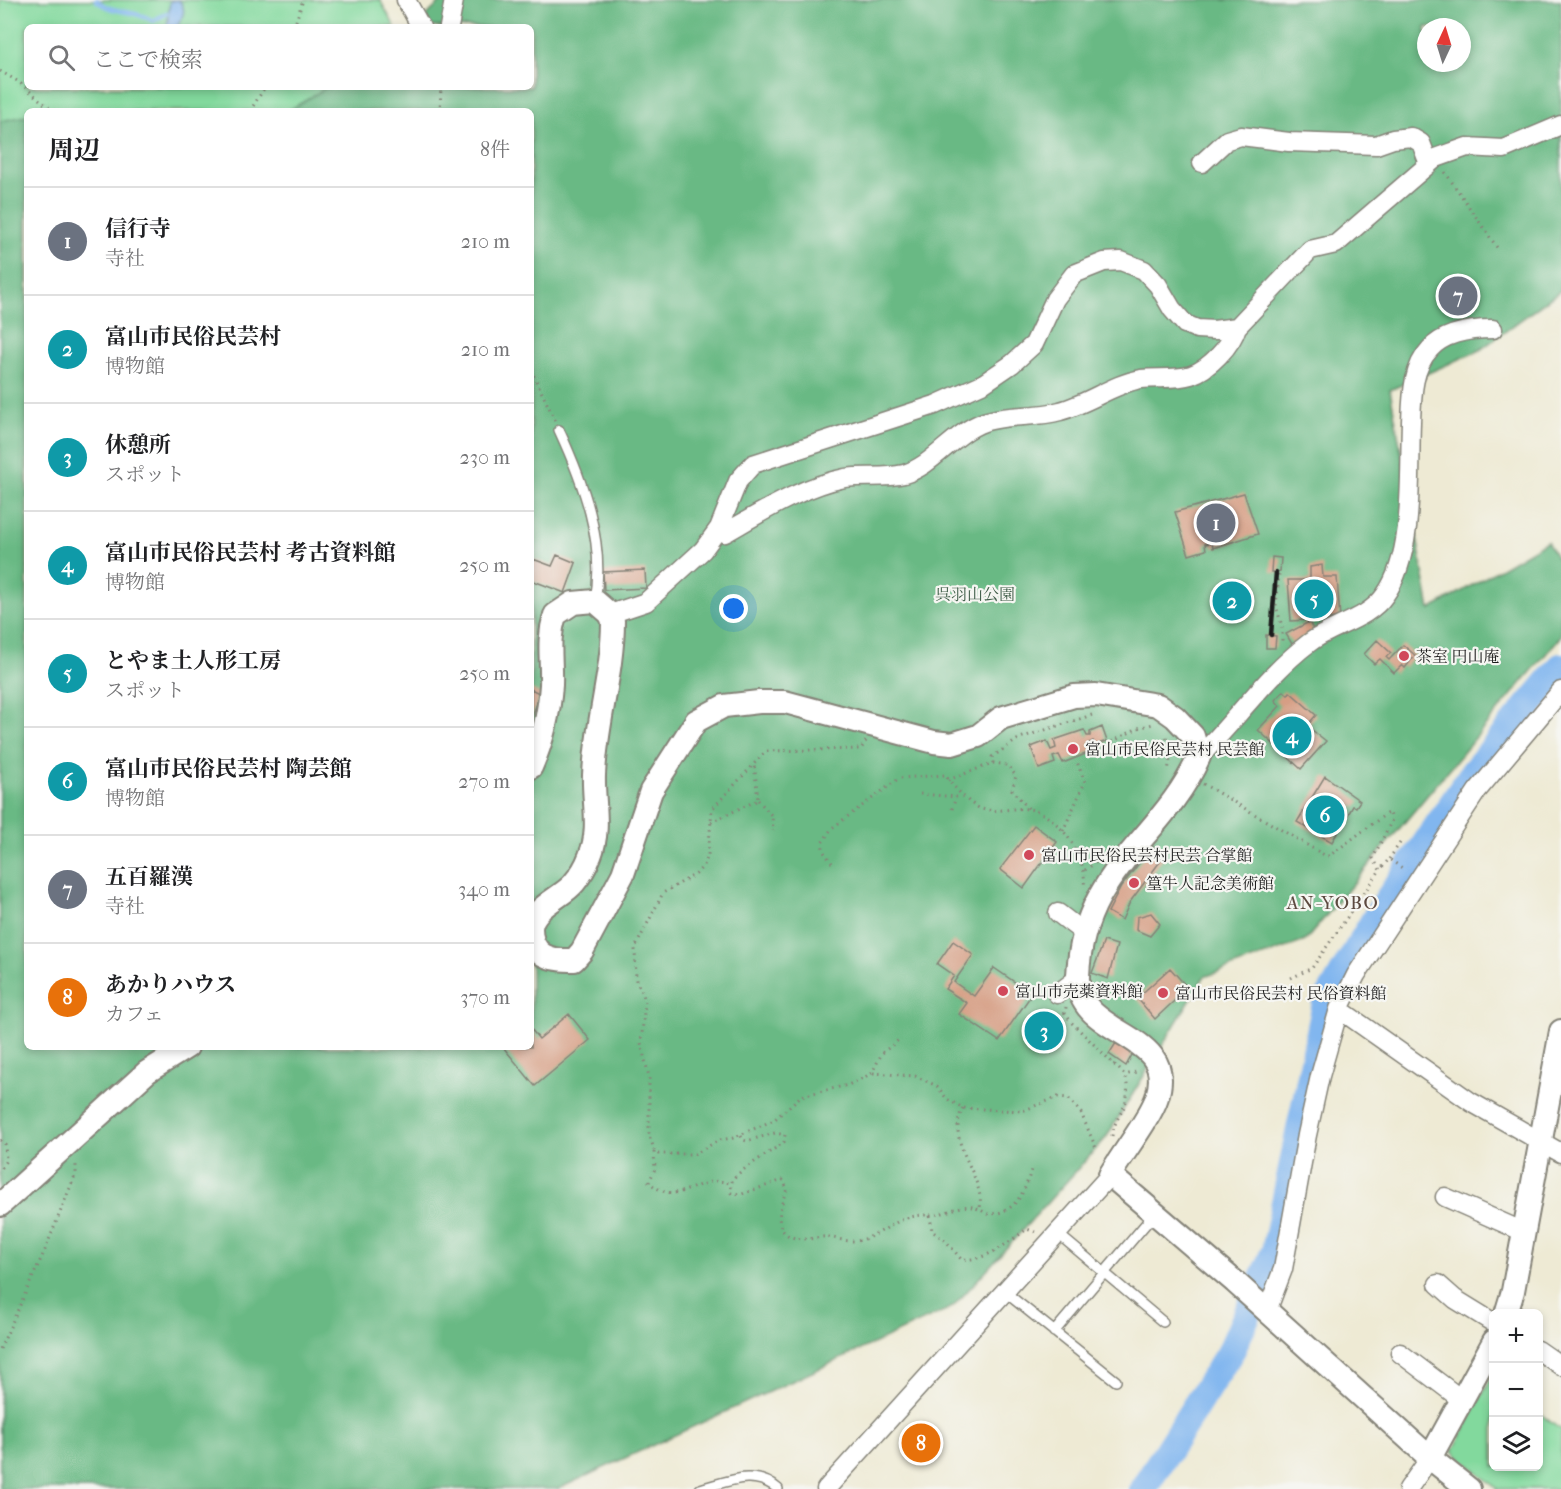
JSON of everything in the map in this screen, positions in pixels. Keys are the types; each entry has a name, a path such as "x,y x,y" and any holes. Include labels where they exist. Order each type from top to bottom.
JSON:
{"street":[{"path":"406,0 419,24"},
{"path":"450,24 454,0"},
{"path":"719,528 725,533 822,483 848,477 905,474 922,465 966,430 986,421 1060,411 1124,384 1191,375 1210,363 1234,336 1237,327 1310,250 1336,244 1433,161 1467,147 1504,149 1561,125"},
{"path":"1202,163 1227,140 1241,136 1288,142 1377,145 1393,139 1411,137 1421,143 1433,161"},
{"path":"534,759 547,723 551,683 548,648 555,615 573,603 603,608 646,602 703,550 719,528 738,481 753,464 935,405 984,383 1012,364 1034,344 1055,299 1074,274 1104,262 1121,261 1144,270 1158,285 1172,309 1185,324 1197,329 1214,330 1237,327"},
{"path":"826,1489 1114,1168 1157,1099 1161,1079 1159,1066 1144,1046 1088,1010 1080,994 1078,978 1084,933 1095,903 1110,876 1174,800 1195,766 1283,659 1311,641 1368,611 1385,596 1399,569 1405,543 1413,389 1420,361 1432,346 1454,335 1474,329 1493,329"},
{"path":"534,920 538,913 574,884 590,856 596,831 594,774 613,638 613,621 603,608"},
{"path":"1268,1311 1283,1269 1309,1126 1340,1009 1356,975 1477,791 1561,691"},
{"path":"534,944 540,955 555,961 574,960 582,951 623,874 651,791 696,721 724,706 785,702 934,742 952,744 978,736 1001,718 1074,696 1096,695 1158,705 1166,720 1193,736 1195,766"},
{"path":"1058,913 1084,933"},
{"path":"1057,994 1078,978"},
{"path":"1340,1009 1471,1102 1561,1153"},
{"path":"1508,1309 1513,1291 1540,1143 1556,1083 1561,1031"},
{"path":"147,1072 164,1050"},
{"path":"0,1204 147,1072 182,1050"},
{"path":"1114,1168 1155,1213 1268,1311 1430,1458 1469,1489"},
{"path":"1445,1197 1524,1232"},
{"path":"1438,1284 1455,1299 1489,1320"},
{"path":"1408,1489 1430,1458 1489,1350"},
{"path":"1400,1353 1462,1400"},
{"path":"1543,1353 1561,1366"}],"lane":[{"path":"559,430 579,473 593,522 597,589 603,608"},
{"path":"1054,1332 1155,1213"},
{"path":"1052,1238 1104,1273 1163,1322"},
{"path":"1005,1292 1116,1381"},
{"path":"700,1489 750,1475 771,1483 778,1489"}],"path":[{"path":"295,24 303,0"},
{"path":"0,71 24,86"},
{"path":"28,90 49,108"},
{"path":"252,108 262,90"},
{"path":"440,108 441,90"},
{"path":"1433,161 1498,249"},
{"path":"534,376 559,430"},
{"path":"1279,574 1275,606 1282,626 1283,659"},
{"path":"993,763 992,757 1020,738 1093,715 1096,695"},
{"path":"1112,742 1138,728 1166,720 1170,743 1167,775"},
{"path":"732,1184 722,1180 704,1182 683,1194 668,1193 649,1182 655,1169 654,1150 649,1133 649,1077 641,1043 645,1003 644,993 636,981 635,948 663,893 696,873 705,864 712,809 754,762 770,750 861,749 866,741"},
{"path":"754,762 758,800 772,816 773,831"},
{"path":"1063,831 1085,782 1077,762"},
{"path":"948,780 993,763 1011,768 1016,776 1012,790 1029,809"},
{"path":"1195,766 1214,792 1326,856 1390,813 1392,820 1373,858 1380,870"},
{"path":"832,863 824,852 822,843 832,828 900,778 945,776 957,795 980,809 1029,809 1043,815 1063,831 1074,845 1085,870 1081,896"},
{"path":"920,794 957,795"},
{"path":"952,809 957,795"},
{"path":"711,822 758,800"},
{"path":"1291,978 1312,968 1402,840"},
{"path":"1085,870 1105,857"},
{"path":"1389,859 1419,879"},
{"path":"1054,1021 1065,1013"},
{"path":"872,1073 882,1053 901,1038"},
{"path":"1114,1065 1118,1060"},
{"path":"654,1150 658,1154 695,1154 719,1140 741,1135 774,1120 801,1096 848,1085 872,1073 915,1076 937,1086 947,1099 963,1108 1022,1111 1058,1097 1068,1098 1081,1113 1096,1148"},
{"path":"1114,1168 1112,1137 1127,1100 1128,1086 1125,1075"},
{"path":"963,1108 958,1118 960,1148 977,1191 980,1209"},
{"path":"741,1135 743,1140 747,1141 781,1134 785,1136 784,1142 738,1173 732,1184 731,1193 742,1194 783,1180 787,1189 779,1205 778,1218 785,1233 794,1238 856,1241 912,1215 930,1215 962,1205 980,1209 987,1214 994,1214 1012,1206 1025,1192 1032,1166"},
{"path":"0,1349 45,1250 76,1173 76,1136"},
{"path":"0,1140 5,1144 6,1160 0,1171"},
{"path":"930,1215 932,1231 946,1241 961,1259 979,1259 1027,1229 1052,1238"}],"green space":[{"path":"0,0 380,0 393,24 24,24 24,90 367,90 338,108 24,108 24,145 0,149"},
{"name":"呉羽山公園","path":"443,0 1561,0 1561,290 1480,350 1390,390 1430,610 1547,541 1561,566 1561,636 1305,941 1204,977 1106,1138 953,1307 558,1489 0,1489 0,121 24,117 24,1050 534,1050 534,108 293,108 322,90 534,90 534,24 417,24"},
{"path":"1489,1382 1489,1471 1543,1471 1543,1416 1561,1430 1561,1489 1497,1489 1453,1451"}],"water":[{"path":"179,0 183,7 184,11 178,24 167,24 170,1"}],"building":[{"path":"1244,493 1258,534 1213,548 1212,543 1205,544 1206,550 1189,555 1175,512"},
{"path":"557,555 576,563 565,593 534,581 534,559 552,566"},
{"path":"1272,557 1281,558 1280,572 1271,572"},
{"path":"1322,565 1323,577 1337,577 1340,618 1291,621 1288,580 1310,580 1310,567"},
{"path":"645,570 646,588 604,590 603,572"},
{"path":"1309,622 1314,631 1292,644 1286,634"},
{"path":"1266,635 1276,636 1275,648 1266,648"},
{"name":"茶室 円山庵","path":"1377,640 1391,653 1386,657 1389,660 1403,645 1415,655 1405,668 1402,665 1394,673 1380,659 1374,664 1364,654"},
{"path":"534,690 541,694 534,711"},
{"path":"1284,691 1288,695 1290,692 1316,715 1307,726 1326,741 1301,769 1258,730 1280,706 1275,700"},
{"name":"富山市民俗民芸村 民芸館","path":"1102,727 1107,741 1095,745 1093,741 1089,743 1093,751 1063,763 1059,755 1053,757 1055,763 1039,769 1031,747 1047,741 1051,750 1056,748 1054,740 1084,730 1087,736 1090,736 1090,732"},
{"path":"1325,776 1360,801 1356,807 1353,806 1332,842 1297,822"},
{"name":"富山市民俗民芸村民芸 合掌館","path":"1034,825 1057,842 1024,888 1000,869"},
{"name":"篁牛人記念美術館","path":"1152,846 1165,855 1130,902 1122,920 1108,912 1121,887"},
{"name":"篁牛人記念美術館","path":"1151,913 1160,924 1150,936 1136,930 1137,917"},
{"name":"富山市売薬資料館","path":"953,941 973,955 954,982 974,996 994,968 1032,994 999,1041 959,1014 967,1003 945,989 954,976 937,964"},
{"path":"1104,941 1117,945 1108,979 1092,973"},
{"name":"富山市民俗民芸村 民俗資料館","path":"1170,968 1188,988 1155,1019 1137,998"},
{"path":"569,1014 590,1040 535,1086 505,1050 534,1050 534,1033 539,1039"},
{"path":"1048,1014 1061,1028 1040,1048 1028,1035"},
{"path":"1116,1043 1133,1053 1126,1066 1109,1054"}],"waterway":[{"path":"96,0 110,8 146,17 153,21 167,13"},
{"path":"1143,1489 1232,1349 1275,1251 1326,1003 1375,919 1473,773 1561,667"}],"railway":[{"path":"1271,635 1276,572"}],"place":[{"name":"五百羅漢","path":"1458,296"},
{"name":"信行寺","path":"1216,523"},
{"name":"とやま土人形工房","path":"1314,599"},
{"name":"富山市民俗民芸村","path":"1232,601"},
{"name":"茶室 円山庵","path":"1404,656"},
{"name":"富山市民俗民芸村 考古資料館","path":"1292,736"},
{"name":"富山市民俗民芸村 民芸館","path":"1073,749"},
{"name":"富山市民俗民芸村 陶芸館","path":"1325,815"},
{"name":"富山市民俗民芸村民芸 合掌館","path":"1029,855"},
{"name":"篁牛人記念美術館","path":"1134,883"},
{"name":"富山市売薬資料館","path":"1003,991"},
{"name":"富山市民俗民芸村 民俗資料館","path":"1163,993"},
{"name":"休憩所","path":"1044,1031"},
{"name":"あかりハウス","path":"921,1443"}],"district":[{"name":"AN-YOBO","path":"1333,903"}]}
